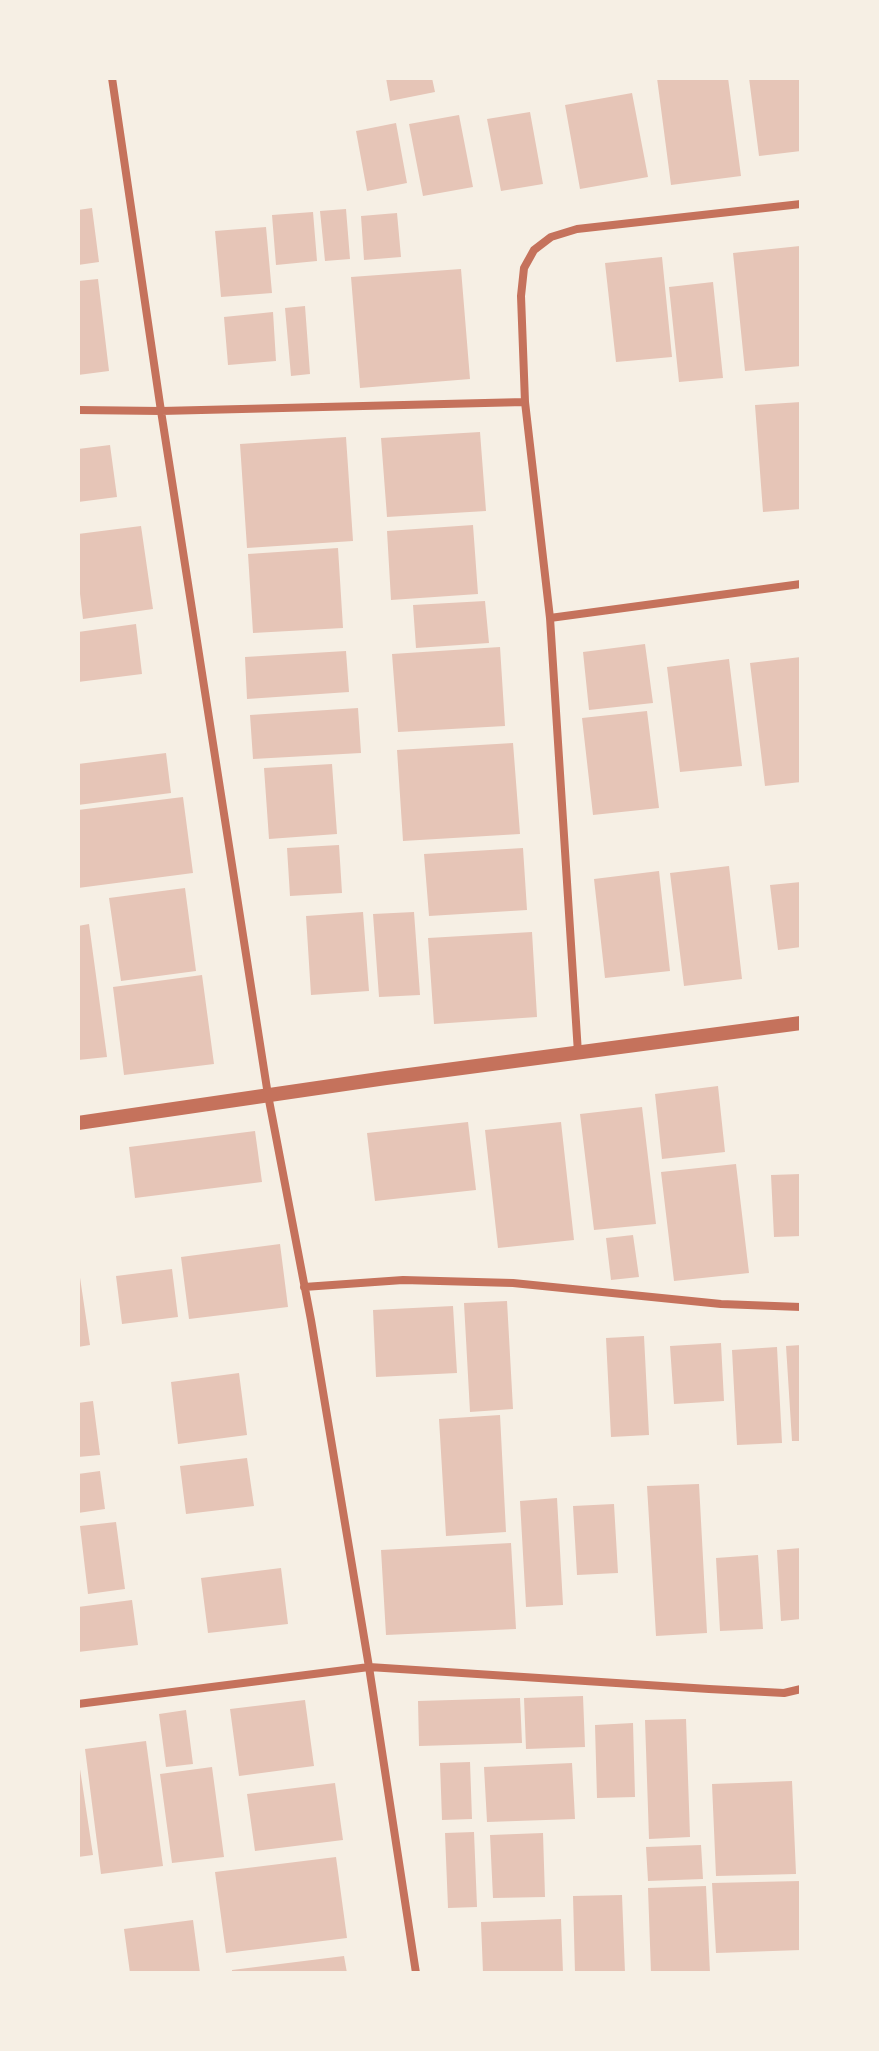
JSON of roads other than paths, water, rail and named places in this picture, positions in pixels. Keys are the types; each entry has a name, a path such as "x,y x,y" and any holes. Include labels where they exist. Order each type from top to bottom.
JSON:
{"street":[{"path":"112,78 268,1095 369,1667 416,1973"},
{"path":"578,1054 550,618 525,402 521,296 524,268 534,250 551,237 577,229 801,204"},
{"path":"78,410 161,411 525,402"},
{"path":"550,618 801,584"},
{"path":"78,1123 801,1023"},
{"path":"304,1287 403,1280 513,1283 721,1304 801,1307"},
{"path":"78,1704 369,1667 784,1693 801,1689"}]}
